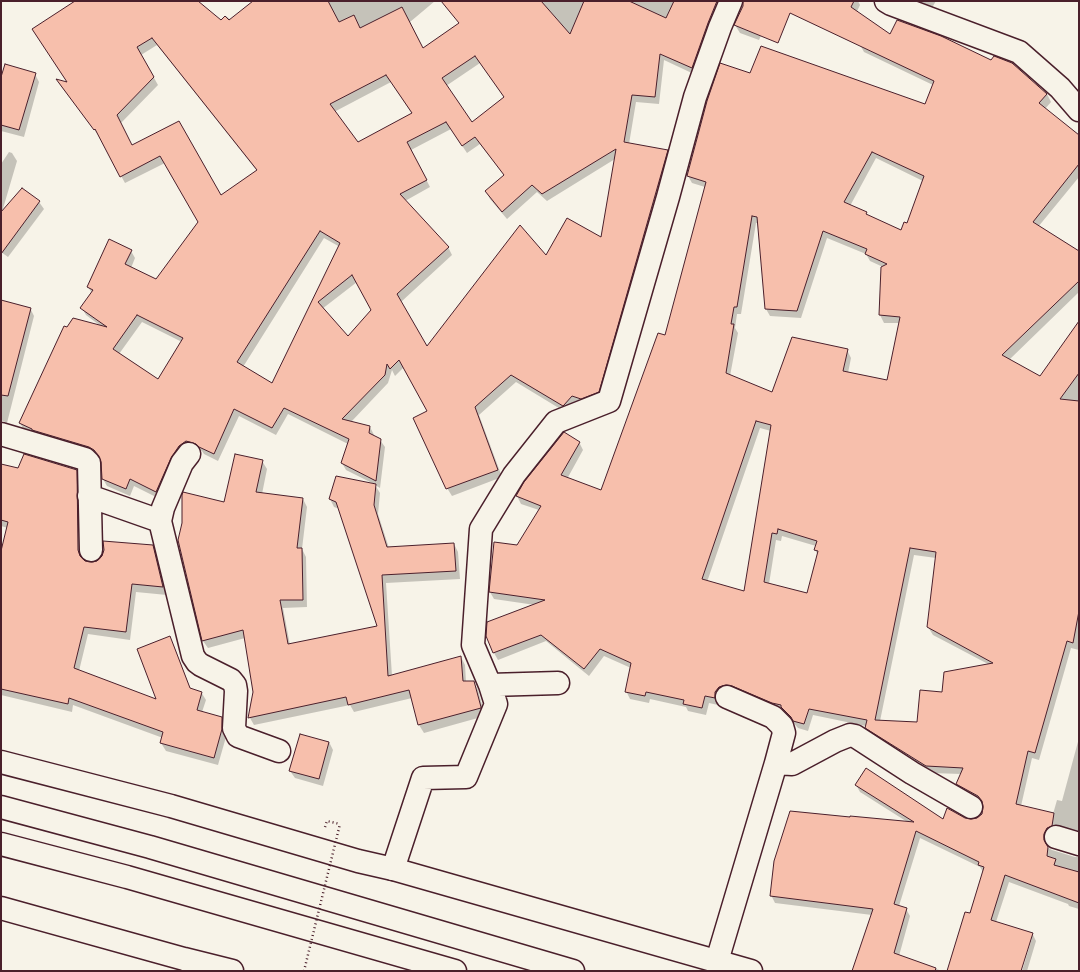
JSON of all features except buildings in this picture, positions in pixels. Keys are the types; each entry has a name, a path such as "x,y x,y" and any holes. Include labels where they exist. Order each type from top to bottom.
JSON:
{"street":[{"path":"393,869 423,778 466,777 496,704 490,685 473,645 481,529 514,475 556,422 609,401 668,197 695,97 731,1"},
{"path":"886,1 1019,52 1060,88 1079,110"},
{"path":"1,434 85,458 89,463 91,550"},
{"path":"189,454 182,463 163,508 160,520 193,656 201,666 231,680 235,685 234,728 238,736 279,750"},
{"path":"89,496 160,520"},
{"path":"490,685 558,683"},
{"path":"717,961 784,733 782,726 772,718 728,697"},
{"path":"776,763 792,764 835,741 850,735 855,736 912,773 971,807"},
{"path":"1,762 171,806 358,861 393,869 751,971"},
{"path":"1,807 150,847 573,971"},
{"path":"1056,837 1079,844"},
{"path":"1,844 127,877 455,971"},
{"path":"1,908 232,971"}],"path":[{"path":"304,971 340,824"}]}
